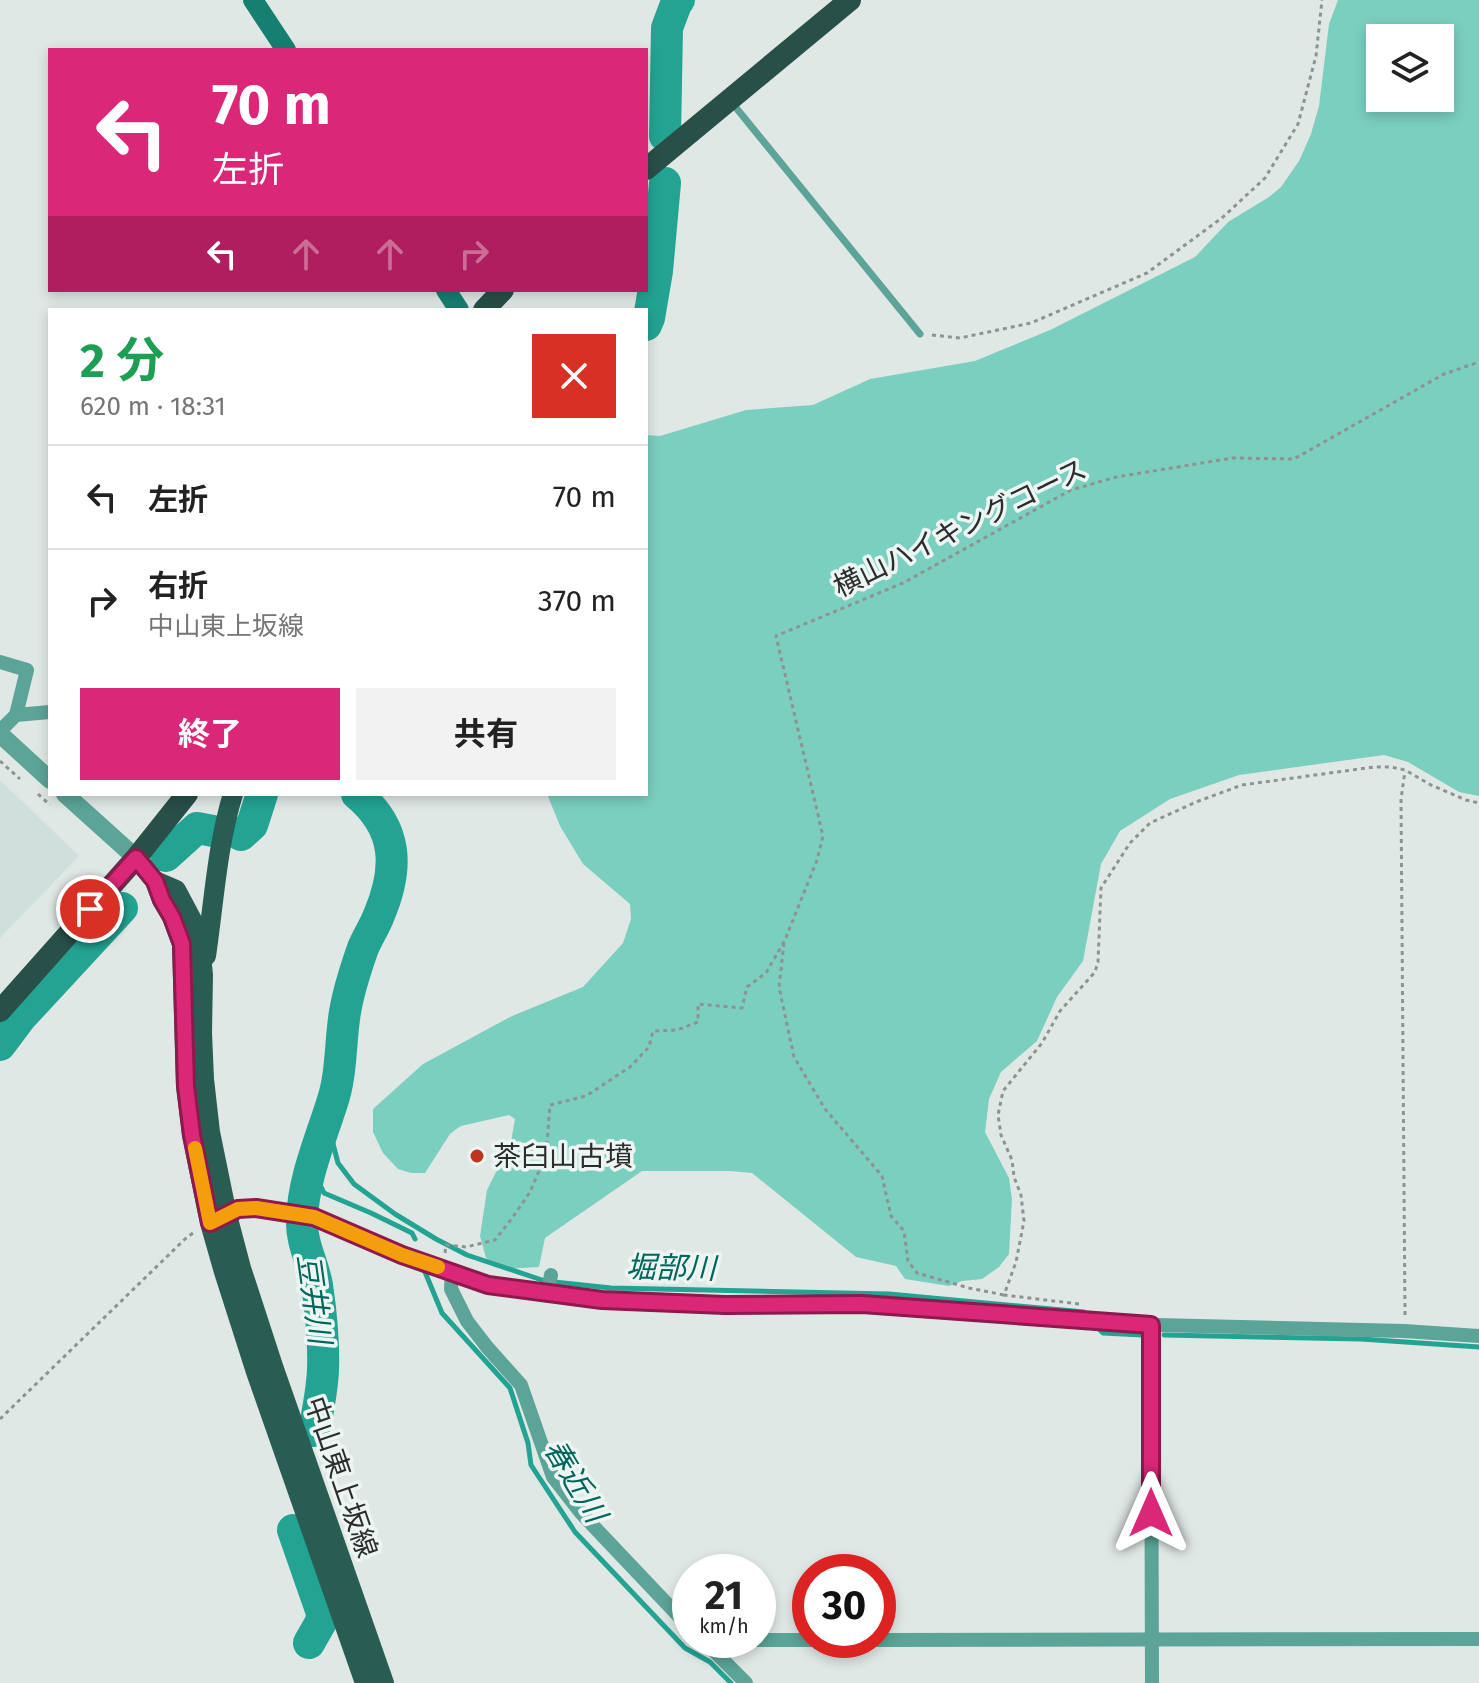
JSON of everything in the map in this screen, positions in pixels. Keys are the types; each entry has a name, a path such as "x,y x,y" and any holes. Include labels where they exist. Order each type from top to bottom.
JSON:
{"highway":[{"path":"648,167 850,0"},
{"path":"486,308 501,292"},
{"path":"0,1011 136,858 185,796"}],"main road":[{"path":"253,0 285,48"},
{"path":"203,975 227,812 232,796"},
{"name":"中山東上坂線","path":"136,858 155,881 182,944 186,1086 192,1135 384,1683"},
{"name":"中山東上坂線","path":"155,881 176,890 187,908 200,946 206,1095 224,1272 365,1683"}],"street":[{"path":"0,662 27,670 16,715 0,732 48,778"},
{"path":"16,715 48,712"},
{"path":"67,796 136,858"},
{"path":"219,1219 238,1209 256,1208 314,1217 402,1255 488,1285 550,1285 602,1300 725,1305 862,1304 1151,1325 1404,1331 1479,1336"},
{"path":"446,1270 451,1289 467,1321 521,1385 553,1477 581,1513 672,1609"},
{"path":"1151,1325 1152,1683"},
{"path":"896,1640 1479,1639"},
{"path":"721,1658 746,1683"}],"lane":[{"path":"729,99 920,334"}],"path":[{"path":"920,334 960,338 1031,323 1147,273 1223,217 1265,178 1298,124 1316,56 1322,0"},
{"name":"横山ハイキングコース","path":"446,1270 446,1245 466,1247 495,1240 530,1192 546,1155 550,1105 586,1096 630,1067 649,1047 653,1031 677,1030 698,1022 698,1004 742,1008 747,987 766,973 785,940 817,860 823,836 776,636 903,583 1071,490 1116,477 1233,458 1294,459 1444,374 1479,362"},
{"path":"1004,1295 1016,1262 1024,1221 1012,1160 1001,1135 998,1115 1003,1091 1042,1043 1060,1011 1095,972 1101,888 1130,843 1150,823 1161,817 1242,785 1374,767 1405,770 1431,785 1479,803"},
{"path":"1404,1331 1401,799 1405,770"},
{"path":"785,940 779,987 794,1057 825,1109 882,1176 891,1216 904,1231 908,1261 917,1273 1004,1295 1082,1304"},
{"path":"0,1419 185,1239 219,1219"}],"shaded area":[{"path":"0,780 79,856 0,938"}],"green space":[{"path":"1338,0 1479,0 1479,796 1459,792 1408,762 1384,755 1239,775 1170,799 1120,831 1101,864 1083,961 1057,997 1037,1041 1001,1072 989,1099 985,1132 1009,1178 1012,1199 1009,1254 999,1267 982,1279 949,1286 905,1279 896,1266 856,1257 752,1173 730,1171 642,1171 545,1238 539,1267 504,1269 486,1258 480,1236 487,1190 511,1142 515,1119 509,1115 461,1126 450,1134 425,1173 411,1173 398,1169 383,1153 373,1132 373,1109 423,1064 512,1016 583,987 623,943 631,919 630,904 583,864 560,826 548,796 648,796 648,435 660,436 746,410 813,405 870,379 975,361 1050,330 1195,257 1228,222 1281,187 1299,161 1319,106 1329,24"}],"waterway":[{"path":"665,136 667,28 679,0"},
{"path":"648,320 657,271 665,183"},
{"path":"241,835 252,825 261,796"},
{"path":"314,1431 320,1401 323,1338 317,1285 303,1237 305,1190 335,1092 350,988 385,898 392,865 391,850 381,821 359,796"},
{"path":"166,856 197,828 213,831"},
{"path":"0,1045 21,1017 122,908"},
{"name":"堀部川","path":"324,1124 331,1126 338,1163 354,1184 395,1214 467,1255 545,1281 611,1288 889,1294 1084,1312"},
{"name":"春近川","path":"312,1168 324,1193 412,1233 415,1239"},
{"name":"春近川","path":"425,1272 442,1313 510,1388 528,1443 531,1465 575,1532 685,1648 710,1662 731,1683"},
{"name":"堀部川","path":"1098,1328 1103,1333 1142,1335"},
{"path":"1164,1335 1361,1339 1479,1347"},
{"name":"豆井川","path":"293,1530 322,1613 321,1622 309,1643"}],"slow traffic":[{"path":"195,1148 210,1223 238,1209 256,1208 314,1217 438,1267"}],"place":[{"name":"茶臼山古墳","path":"477,1156"}],"route":[{"path":"90,909 136,858 155,881 172,917 182,944 186,1086 192,1135 210,1223 238,1209 256,1208 314,1217 402,1255 488,1285 602,1300 725,1305 862,1304 1151,1325 1151,1513"}]}
